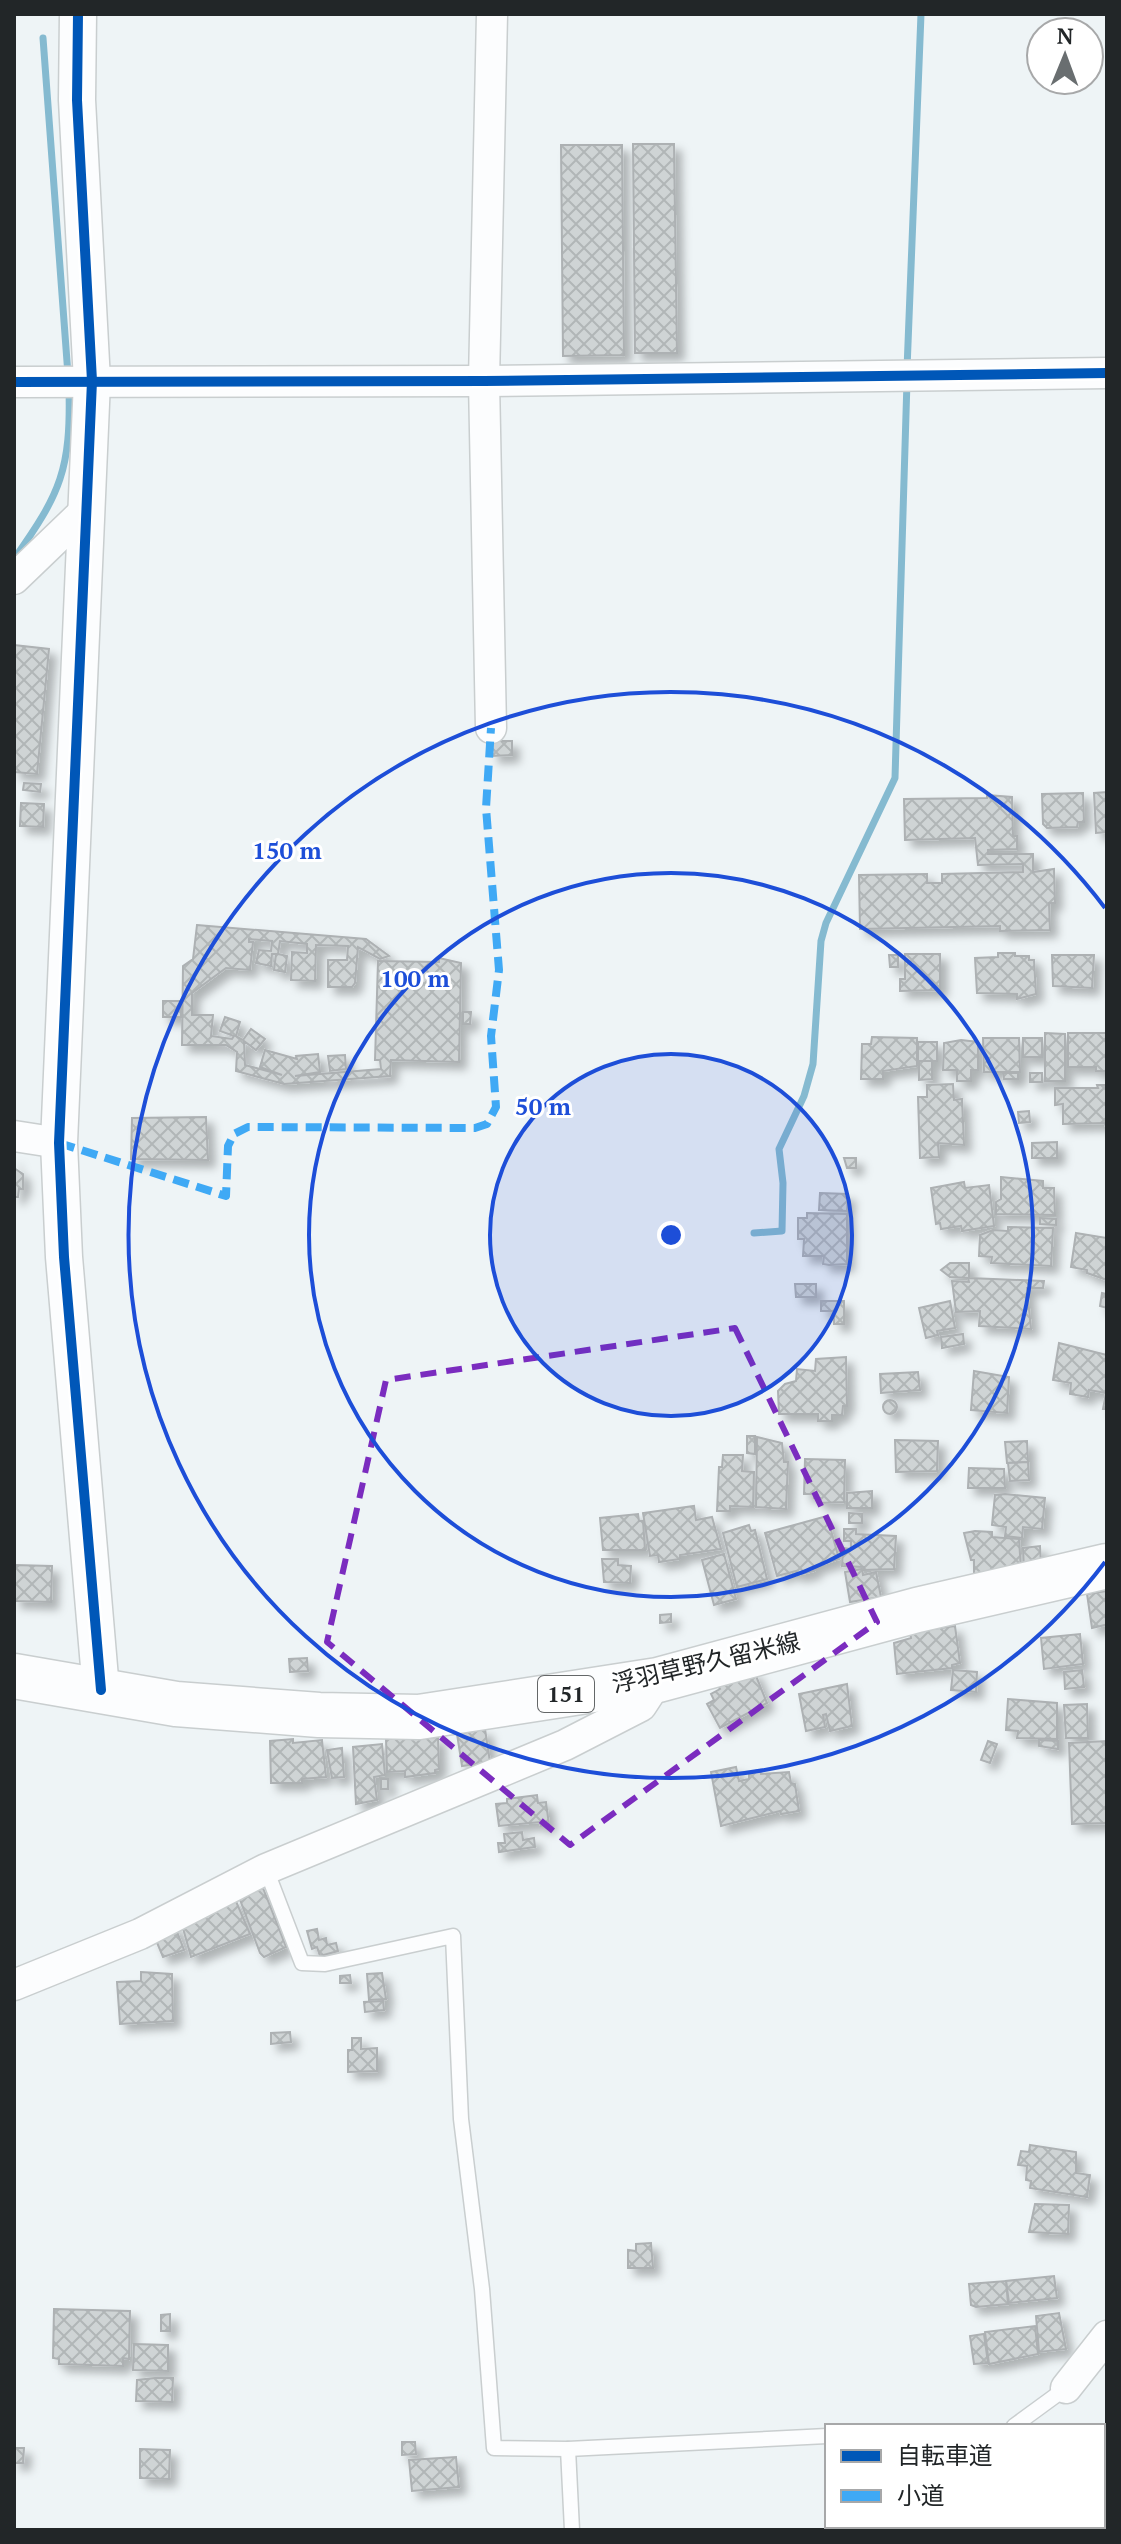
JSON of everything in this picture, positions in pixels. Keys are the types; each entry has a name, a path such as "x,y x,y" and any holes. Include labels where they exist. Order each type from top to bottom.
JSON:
{"main road":[{"name":"浮羽草野久留米線","path":"14,1676 176,1704 319,1715 419,1717 658,1680 917,1610 1107,1566"}],"street":[{"path":"78,14 75,382 89,507 59,1143 64,1257 101,1690"},
{"path":"491,728 484,381 492,14"},
{"path":"14,382 484,381 1107,373"},
{"path":"14,579 89,507"},
{"path":"14,1136 59,1143"},
{"path":"14,1985 140,1934 266,1869 565,1745 641,1706 658,1680"},
{"path":"1066,2388 1107,2336"}],"lane":[{"path":"266,1869 302,1963 325,1964 453,1936 461,2119 482,2289 494,2448 568,2449 825,2436"},
{"path":"1017,2424 1066,2388"},
{"path":"568,2449 572,2530"}],"highlighted area":[{"path":"735,1328 877,1622 570,1845 327,1642 386,1380"}],"building":[{"path":"633,144 674,144 677,353 635,353"},
{"path":"561,145 622,145 624,355 563,356"},
{"path":"14,645 49,649 37,774 14,772"},
{"path":"492,741 512,741 512,755 492,756"},
{"path":"24,783 41,784 40,792 23,790"},
{"path":"1107,792 1107,832 1096,833 1094,793"},
{"path":"1083,793 1084,822 1078,822 1077,827 1047,828 1043,824 1042,794"},
{"path":"987,795 1012,797 1013,836 1017,836 1017,849 988,850 988,854 1033,854 1033,872 1054,869 1055,903 1049,903 1050,930 1000,931 1000,926 860,929 859,875 927,874 927,883 942,883 942,874 1023,872 1023,864 978,865 975,838 905,840 904,799 987,798"},
{"path":"21,803 44,804 43,827 20,826"},
{"path":"197,925 366,939 389,956 380,959 358,947 352,987 328,987 328,960 347,960 348,946 316,945 315,981 291,980 292,952 307,953 307,944 280,941 278,954 287,956 285,972 274,970 276,954 272,954 271,966 256,963 259,950 271,951 272,941 249,939 253,942 250,970 226,968 192,993 192,1015 213,1015 211,1036 232,1039 234,1036 220,1031 225,1017 240,1022 236,1036 243,1040 251,1029 265,1039 256,1050 244,1041 245,1065 282,1075 260,1067 265,1050 297,1059 296,1056 318,1054 320,1072 295,1076 381,1069 380,1060 375,1060 378,961 439,962 439,958 461,963 459,1062 391,1060 390,1076 284,1084 236,1071 237,1052 226,1045 182,1045 183,966 193,959"},
{"path":"998,953 1015,953 1015,956 1029,956 1029,960 1034,960 1036,994 1017,999 1017,994 977,993 975,958 998,957"},
{"path":"905,954 940,954 940,990 900,991 900,979 905,979"},
{"path":"889,955 898,955 898,967 890,967"},
{"path":"1052,955 1094,955 1092,988 1053,986"},
{"path":"163,1001 181,1001 181,1017 163,1017"},
{"path":"463,1012 471,1012 470,1024 463,1024"},
{"path":"1045,1033 1065,1034 1065,1081 1045,1081"},
{"path":"1068,1033 1107,1033 1107,1071 1096,1071 1096,1067 1068,1067"},
{"path":"872,1037 917,1038 917,1066 883,1071 883,1079 861,1079 862,1044 871,1044"},
{"path":"983,1038 1019,1038 1020,1072 984,1072"},
{"path":"1023,1038 1042,1038 1042,1057 1023,1057"},
{"path":"961,1040 978,1042 978,1070 971,1070 971,1081 957,1081 957,1070 943,1070 944,1043"},
{"path":"918,1042 937,1042 937,1061 918,1061"},
{"path":"345,1055 346,1069 330,1071 328,1056"},
{"path":"919,1061 932,1061 932,1079 919,1080"},
{"path":"1003,1073 1018,1073 1018,1079 1004,1079"},
{"path":"1030,1073 1042,1073 1042,1082 1030,1082"},
{"path":"953,1084 954,1100 962,1099 964,1145 938,1143 939,1157 920,1158 918,1097 927,1097 927,1085"},
{"path":"1097,1085 1107,1085 1107,1131 1105,1123 1063,1124 1063,1104 1055,1105 1055,1088 1098,1088"},
{"path":"1029,1111 1030,1122 1019,1123 1018,1112"},
{"path":"206,1117 208,1160 131,1159 132,1118"},
{"path":"1057,1142 1057,1158 1032,1158 1032,1143"},
{"path":"844,1158 856,1158 856,1168 847,1168"},
{"path":"14,1168 23,1174 23,1189 19,1189 18,1197 14,1197"},
{"path":"1001,1177 1043,1181 1043,1188 1054,1188 1055,1215 996,1214 996,1202 1001,1199"},
{"path":"964,1182 965,1188 989,1185 994,1226 962,1231 961,1226 941,1229 940,1223 936,1224 931,1188"},
{"path":"820,1193 848,1194 847,1211 819,1210"},
{"path":"807,1213 847,1214 847,1264 823,1264 824,1256 803,1256 804,1239 798,1239 798,1218 807,1218"},
{"path":"1040,1218 1056,1219 1056,1225 1040,1224"},
{"path":"1008,1227 1053,1228 1051,1266 991,1263 992,1257 979,1256 980,1235 993,1230 1008,1231"},
{"path":"1076,1233 1107,1238 1107,1280 1087,1273 1087,1270 1071,1267"},
{"path":"950,1263 969,1263 969,1278 1044,1281 1043,1288 1027,1288 1031,1329 979,1326 980,1311 956,1312 952,1281 969,1282 968,1278 950,1277 941,1270"},
{"path":"795,1284 816,1284 816,1297 796,1297"},
{"path":"1102,1293 1107,1294 1107,1308 1100,1306"},
{"path":"821,1301 844,1301 844,1324 834,1324 834,1311 821,1311"},
{"path":"950,1301 955,1328 937,1331 938,1335 926,1338 919,1308"},
{"path":"963,1334 964,1344 942,1348 941,1337"},
{"path":"1059,1343 1107,1355 1107,1409 1103,1409 1106,1393 1089,1390 1088,1397 1070,1394 1071,1383 1053,1380"},
{"path":"846,1357 847,1406 843,1406 842,1415 832,1415 832,1421 818,1421 818,1414 779,1414 778,1391 785,1384 796,1381 797,1369 815,1371 816,1359"},
{"path":"974,1371 1009,1377 1007,1413 971,1410"},
{"path":"918,1372 920,1390 881,1393 880,1374"},
{"path":"890,1400 897,1407 890,1414 883,1407"},
{"path":"747,1436 755,1436 755,1454 747,1453"},
{"path":"757,1437 782,1443 784,1462 788,1462 786,1509 756,1507"},
{"path":"895,1440 938,1441 937,1471 896,1472"},
{"path":"1027,1441 1028,1462 1007,1463 1005,1442"},
{"path":"723,1455 743,1455 742,1471 754,1472 753,1507 730,1506 730,1511 717,1511 719,1467 722,1467"},
{"path":"805,1459 845,1460 844,1502 820,1503 820,1498 814,1498 814,1494 804,1494"},
{"path":"1028,1462 1029,1480 1010,1481 1008,1463"},
{"path":"969,1468 1004,1469 1005,1488 968,1488"},
{"path":"872,1491 872,1508 847,1508 847,1493"},
{"path":"995,1495 1045,1498 1042,1529 1023,1527 1022,1538 1005,1536 1006,1527 992,1525"},
{"path":"694,1506 696,1520 712,1517 721,1549 680,1555 680,1559 659,1562 658,1555 650,1556 643,1513"},
{"path":"849,1513 862,1514 862,1523 849,1523"},
{"path":"638,1514 639,1521 643,1521 645,1550 603,1550 600,1518"},
{"path":"827,1516 839,1559 813,1567 814,1571 797,1575 796,1571 777,1576 765,1533"},
{"path":"749,1525 751,1531 755,1530 767,1579 737,1587 723,1533"},
{"path":"844,1529 856,1529 856,1534 896,1536 894,1569 864,1570 864,1567 842,1566 843,1548 851,1549 851,1541 844,1541"},
{"path":"992,1532 992,1537 1019,1539 1021,1570 974,1578 974,1560 971,1560 964,1533"},
{"path":"1040,1546 1041,1565 1024,1570 1023,1548"},
{"path":"724,1554 736,1599 714,1605 702,1560"},
{"path":"602,1559 618,1559 618,1565 631,1566 630,1583 604,1582"},
{"path":"14,1565 52,1566 51,1602 14,1601"},
{"path":"862,1569 863,1575 876,1572 881,1597 850,1602 845,1572"},
{"path":"1107,1591 1107,1628 1105,1625 1092,1628 1087,1594"},
{"path":"671,1614 671,1622 660,1623 660,1615"},
{"path":"955,1626 960,1663 952,1665 952,1668 897,1674 894,1643 911,1638 910,1632"},
{"path":"1080,1634 1083,1664 1044,1669 1041,1638"},
{"path":"307,1658 308,1671 290,1672 289,1659"},
{"path":"953,1670 977,1672 976,1692 951,1690"},
{"path":"1082,1670 1084,1687 1065,1689 1064,1672"},
{"path":"754,1671 767,1703 720,1728 707,1704 714,1700 711,1694 720,1689 717,1684"},
{"path":"847,1684 852,1726 830,1731 826,1714 823,1715 825,1727 806,1731 799,1694"},
{"path":"1008,1699 1057,1703 1057,1739 1017,1738 1018,1731 1006,1730"},
{"path":"1087,1704 1088,1738 1066,1738 1064,1705"},
{"path":"485,1729 490,1762 462,1766 457,1734"},
{"path":"438,1737 439,1769 435,1773 405,1777 405,1771 387,1772 386,1739"},
{"path":"293,1739 293,1743 322,1740 326,1777 302,1779 302,1783 271,1783 270,1741"},
{"path":"1039,1740 1058,1741 1058,1749 1039,1746"},
{"path":"988,1741 997,1744 990,1763 981,1760"},
{"path":"1107,1741 1107,1823 1072,1824 1069,1743"},
{"path":"382,1744 385,1775 374,1777 377,1800 356,1804 353,1747"},
{"path":"342,1748 344,1777 332,1778 327,1750"},
{"path":"736,1767 739,1781 749,1779 749,1772 760,1770 761,1774 789,1772 791,1783 795,1784 799,1811 781,1814 780,1811 721,1826 711,1772"},
{"path":"381,1779 388,1779 388,1789 381,1789"},
{"path":"537,1795 538,1803 546,1802 549,1825 541,1826 540,1822 499,1826 496,1804 507,1803 507,1799"},
{"path":"522,1832 523,1840 534,1838 535,1847 499,1852 498,1843 505,1843 504,1834"},
{"path":"263,1888 286,1947 264,1957 239,1897"},
{"path":"235,1899 250,1934 191,1957 181,1921"},
{"path":"174,1924 184,1950 163,1957 153,1933"},
{"path":"317,1929 319,1940 326,1938 327,1945 336,1943 338,1951 320,1956 317,1947 312,1949 307,1931"},
{"path":"141,1972 172,1974 173,2021 120,2024 117,1982 141,1981"},
{"path":"382,1973 386,1999 369,2000 367,1974"},
{"path":"350,1975 351,1983 340,1983 340,1976"},
{"path":"383,2001 384,2010 365,2012 364,2002"},
{"path":"290,2032 291,2042 271,2044 271,2033"},
{"path":"352,2038 361,2038 361,2049 377,2048 377,2071 348,2072 348,2050 352,2050"},
{"path":"1030,2145 1076,2152 1076,2173 1090,2175 1087,2197 1030,2188 1031,2181 1026,2180 1027,2166 1018,2165 1021,2151 1029,2152"},
{"path":"1035,2204 1069,2205 1068,2234 1029,2232"},
{"path":"651,2243 653,2268 628,2268 628,2250 636,2251 636,2244"},
{"path":"1054,2276 1057,2298 1009,2303 1006,2281"},
{"path":"1006,2281 1008,2304 971,2305 969,2284"},
{"path":"54,2309 130,2311 129,2359 123,2358 123,2366 59,2364 59,2359 53,2358"},
{"path":"1059,2313 1066,2349 1039,2352 1036,2316"},
{"path":"170,2314 170,2331 161,2331 161,2315"},
{"path":"1035,2326 1038,2354 989,2364 985,2332"},
{"path":"984,2334 988,2363 974,2364 970,2336"},
{"path":"134,2344 168,2345 168,2371 133,2370"},
{"path":"173,2378 172,2402 136,2401 137,2380"},
{"path":"402,2442 415,2442 416,2454 402,2455"},
{"path":"14,2448 24,2448 23,2463 14,2463"},
{"path":"140,2449 170,2450 169,2479 140,2478"},
{"path":"456,2457 459,2487 412,2491 409,2460"}],"waterway":[{"path":"907,369 921,14"},
{"path":"43,38 68,375"},
{"path":"754,1233 782,1231 783,1183 779,1149 804,1096 813,1064 821,941 826,923 895,778 907,381"},
{"path":"14,559 43,516 60,479 68,440 69,388"}],"marked path":[{"path":"59,1143 226,1196 228,1146 234,1134 248,1127 475,1128 487,1124 496,1107 491,1036 499,970 486,808 491,728"}],"cycle path":[{"path":"78,14 77,100 92,381 59,1143 64,1257 101,1690"},
{"path":"14,382 484,381 1107,373"}]}
